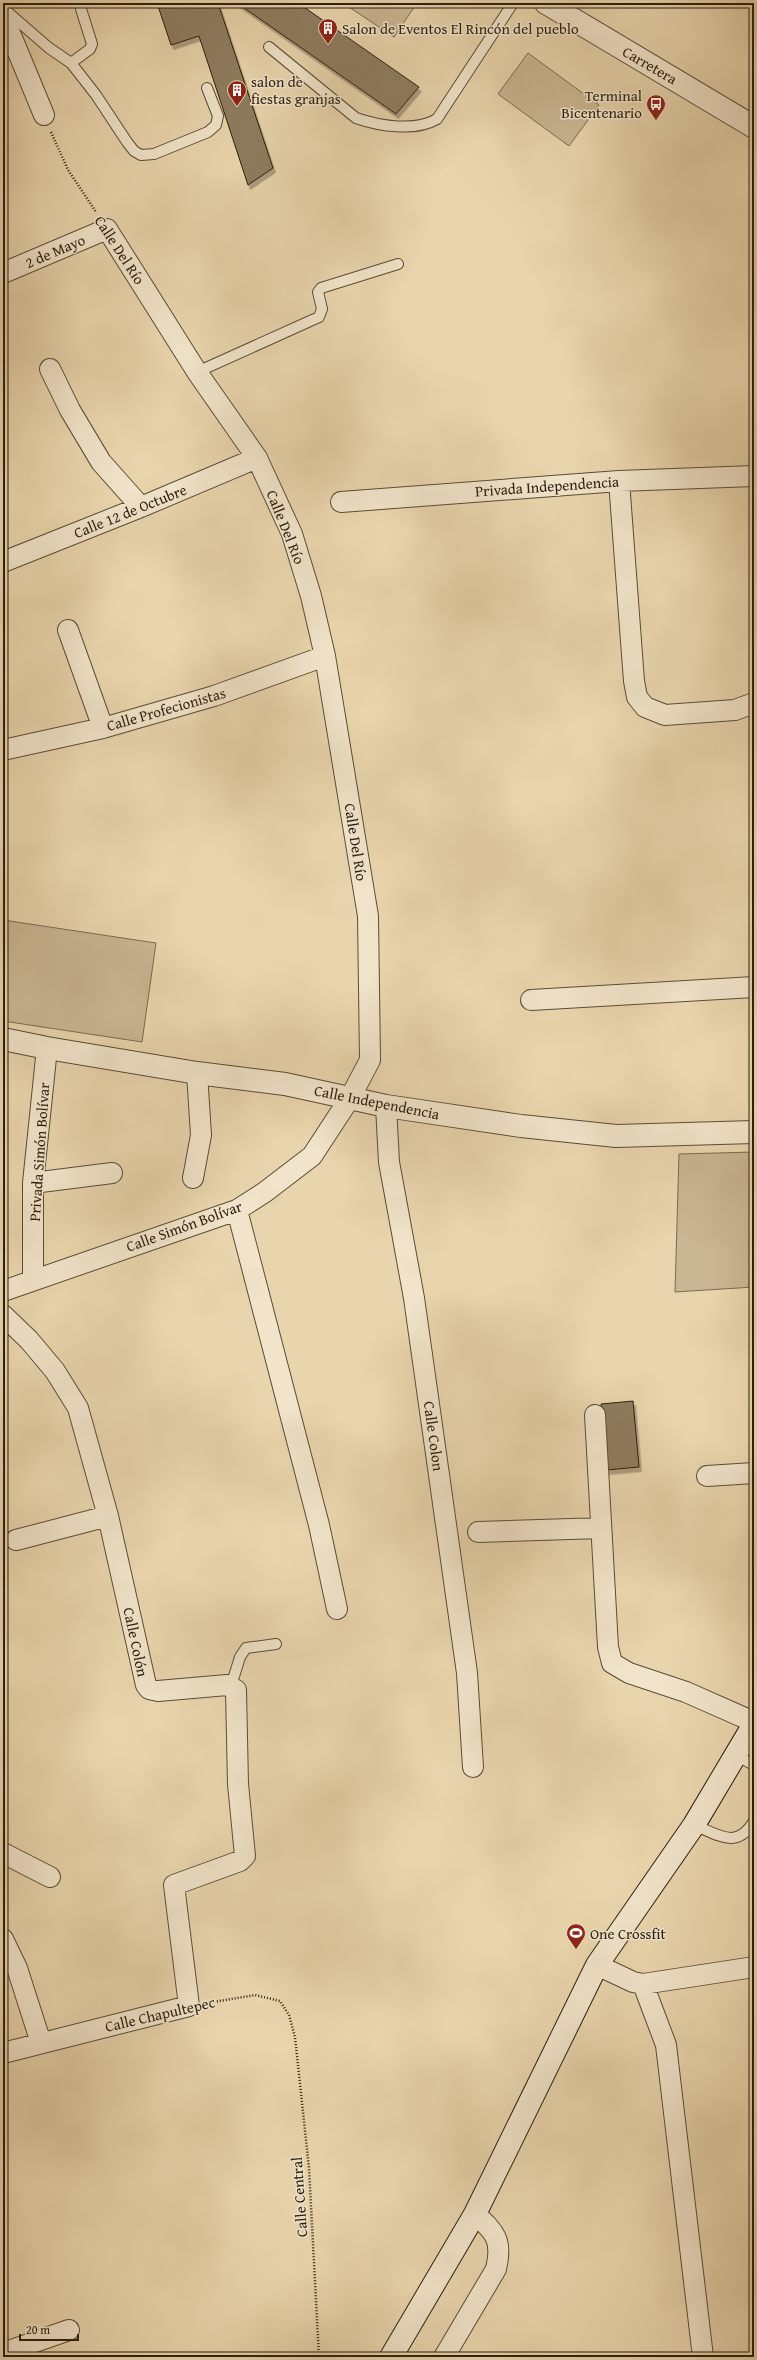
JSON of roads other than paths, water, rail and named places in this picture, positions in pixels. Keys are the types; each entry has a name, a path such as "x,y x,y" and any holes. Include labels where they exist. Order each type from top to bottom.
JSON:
{"street":[{"name":"Carretera","path":"546,3 754,127"},
{"path":"3,16 44,115"},
{"name":"2 de Mayo","path":"3,273 107,229"},
{"name":"Calle Del Río","path":"107,229 197,372 257,458 292,534 311,596 325,656 368,916 371,1034 370,1060 350,1098"},
{"path":"50,369 70,410 101,462 141,507"},
{"name":"Calle 12 de Octubre","path":"3,562 141,507 257,458"},
{"name":"Privada Independencia","path":"341,502 619,481 754,476"},
{"path":"619,481 634,681 637,698 645,706 665,715 735,710 754,703"},
{"path":"68,630 103,728"},
{"name":"Calle Profecionistas","path":"3,750 103,728 214,696 325,656"},
{"path":"531,1000 754,987"},
{"name":"Calle Independencia","path":"3,1039 47,1048 197,1073 285,1084 386,1106 522,1126 616,1136 754,1132"},
{"name":"Privada Simón Bolívar","path":"33,1279 33,1183 47,1048"},
{"path":"193,1178 201,1135 197,1073"},
{"name":"Calle Simón Bolívar","path":"3,1291 33,1279 237,1210 265,1192 312,1156 350,1098"},
{"name":"Calle Colon","path":"386,1106 389,1162 414,1298 467,1673 473,1767"},
{"path":"33,1183 112,1173"},
{"path":"237,1210 319,1524 337,1609"},
{"name":"Calle Colón","path":"3,1315 55,1371 78,1408 108,1516 146,1685 149,1689 158,1691 231,1686"},
{"path":"391,2357 475,2214 597,1965 694,1825 745,1760 754,1723 686,1692 629,1673 612,1663 608,1647 595,1415"},
{"path":"707,1476 754,1473"},
{"path":"16,1540 108,1516"},
{"path":"478,1532 602,1528"},
{"name":"Calle Chapultepec","path":"3,2053 189,2006 174,1885 240,1861 245,1856 238,1784 236,1690 231,1686"},
{"path":"3,1853 50,1877"},
{"path":"3,1939 17,1968 41,2043"},
{"path":"597,1965 633,1982 643,1984 754,1967"},
{"path":"643,1984 666,2045 703,2357"},
{"path":"444,2357 496,2268 500,2254 497,2239 491,2229 475,2214"},
{"path":"3,2353 69,2330"}],"lane":[{"path":"269,47 356,118 373,124 427,125 437,119 513,3"},
{"path":"3,8 49,48 71,63 96,95 127,142 134,151 141,155 161,151 208,132 216,125 218,116 208,88"},
{"path":"71,63 90,49 92,44 81,9"},
{"path":"197,372 319,317 322,308 318,292 321,288 398,264"},
{"path":"231,1686 240,1658 246,1648 276,1644"},
{"path":"694,1825 730,1839 737,1839 747,1833 754,1822"}],"place":[{"name":"Salon de Eventos El Rincón del pueblo","path":"328,45"},
{"name":"salon de fiestas granjas","path":"237,107"},
{"name":"Terminal Bicentenario","path":"656,121"},
{"name":"One Crossfit","path":"576,1950"}]}
